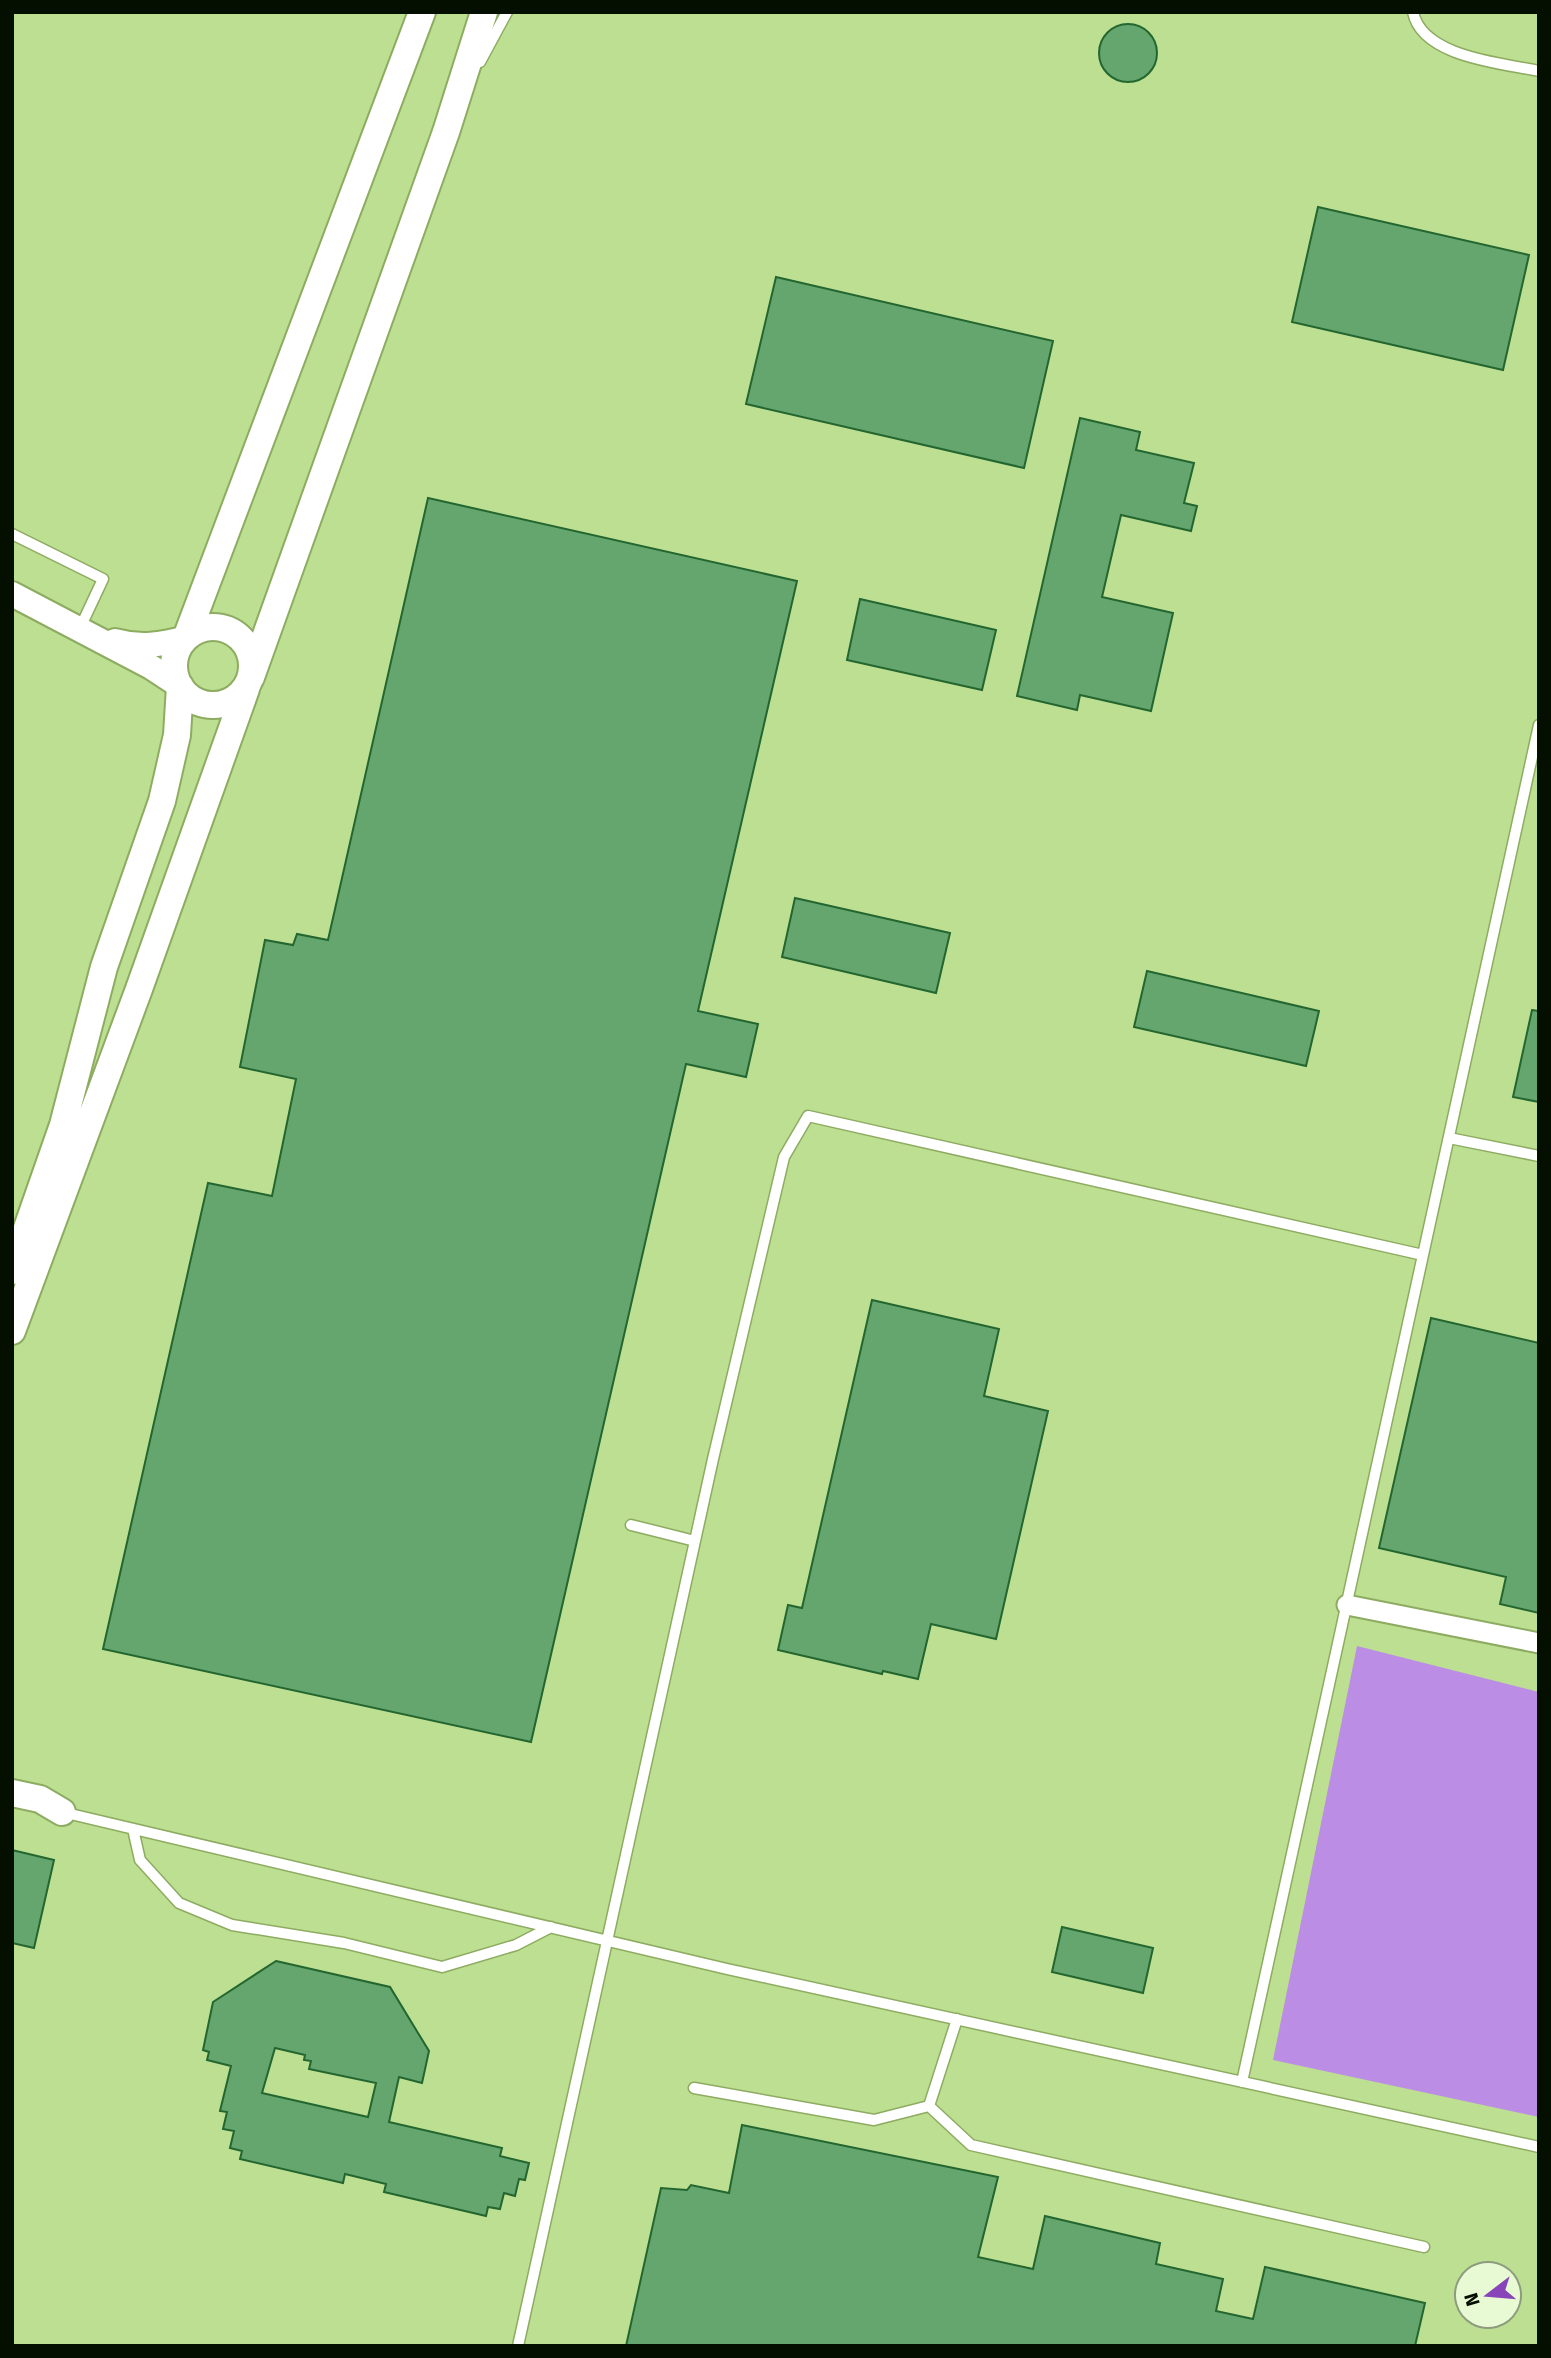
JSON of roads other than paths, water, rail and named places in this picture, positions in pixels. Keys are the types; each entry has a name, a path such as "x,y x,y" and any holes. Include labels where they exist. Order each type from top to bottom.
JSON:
{"main road":[{"path":"186,638 208,627 234,632 243,641 253,664 249,683 237,698 212,706 199,703 188,696 180,686 174,661 186,638 422,12"},
{"path":"12,1331 249,683 446,132 484,12"},
{"path":"12,1270 63,1125 104,967 162,801 177,735 180,686"},
{"path":"12,1793 40,1799 62,1812"},
{"path":"12,1812 36,1816 62,1812"}],"street":[{"path":"12,594 151,667 180,686"},
{"path":"87,632 127,644 163,645 186,638"},
{"path":"1347,1605 1539,1643"}],"lane":[{"path":"446,132 507,12"},
{"path":"1413,12 1415,22 1430,41 1438,45 1455,52 1539,71"},
{"path":"12,534 103,579 87,632"},
{"path":"1242,2082 1539,726"},
{"path":"518,2346 695,1541 784,1157 808,1116 1423,1255"},
{"path":"1449,1138 1539,1156"},
{"path":"631,1525 695,1541"},
{"path":"62,1812 606,1940 1539,2147"},
{"path":"133,1829 140,1860 179,1903 232,1925 344,1943 442,1967 516,1945 551,1927"},
{"path":"929,2106 957,2019"},
{"path":"694,2088 874,2120 929,2106"},
{"path":"929,2106 971,2145 1424,2247"}]}
